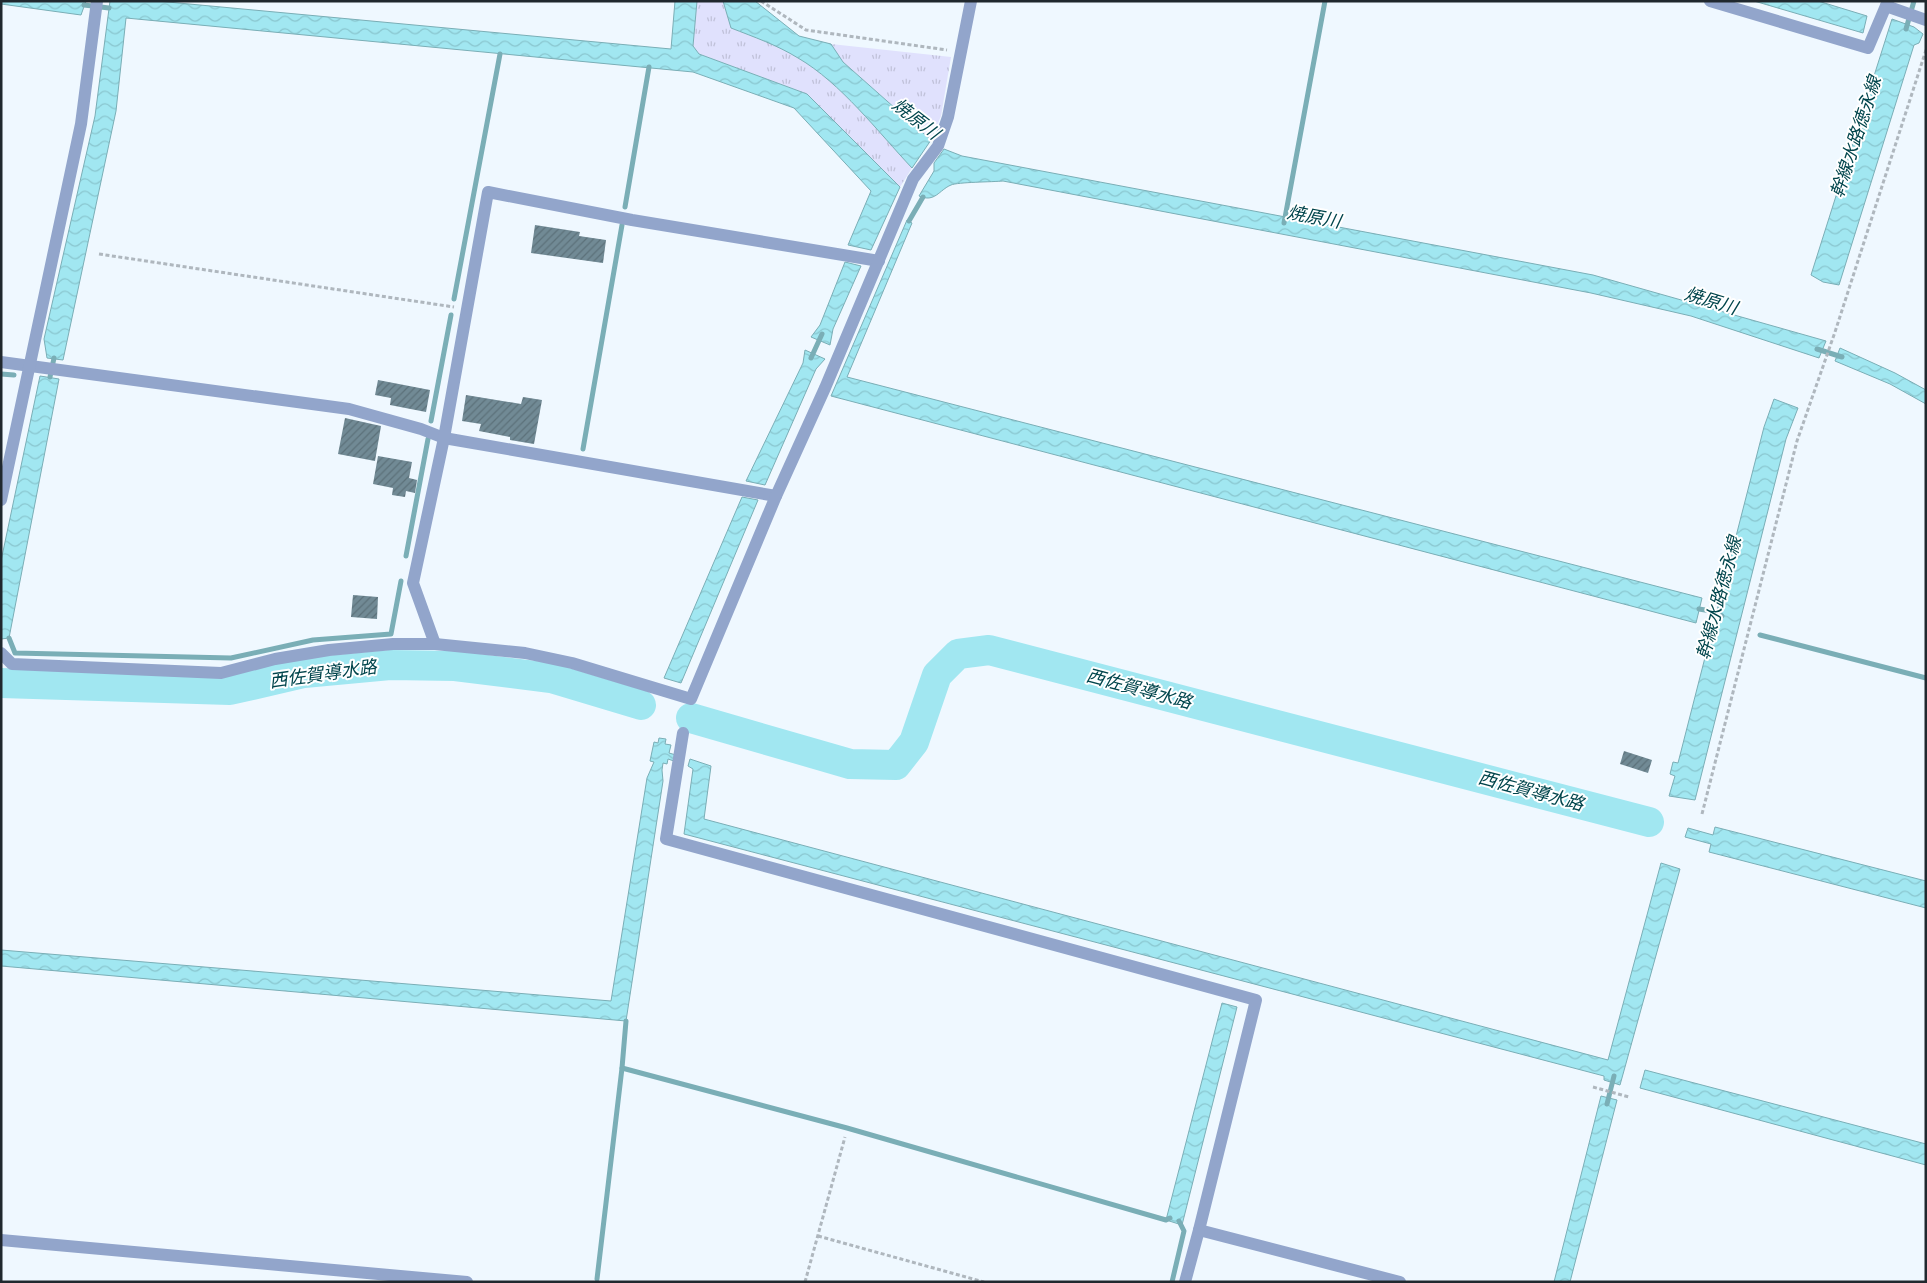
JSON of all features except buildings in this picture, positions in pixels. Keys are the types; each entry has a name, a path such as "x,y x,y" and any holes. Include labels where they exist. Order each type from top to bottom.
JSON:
{"street":[{"path":"1,653 12,664 221,673 235,671 276,659 329,650 392,644 435,644 525,653 572,663 691,699 776,496 825,388 913,180 938,146 948,117 971,1"},
{"path":"1710,1 1868,48 1887,4 1923,19"},
{"path":"1,500 81,124 96,6"},
{"path":"435,644 413,583 444,438 488,192 632,220 879,261"},
{"path":"1,362 349,409 421,428 444,438 776,496"},
{"path":"683,733 666,839 1256,1000 1185,1282"},
{"path":"1199,1230 1400,1282"},
{"path":"1,1240 467,1282"}],"path":[{"path":"761,1 806,30 962,52"},
{"path":"1702,814 1797,441 1835,332 1926,50"},
{"path":"99,254 467,309"},
{"path":"1593,1087 1629,1098"},
{"path":"805,1282 845,1137"},
{"path":"818,1236 984,1282"}],"green space":[{"path":"697,1 723,1 731,28 790,53 814,68 844,94 912,168 900,187 807,94 699,54 693,46"},
{"path":"831,44 951,57 941,116 931,140 843,62"}],"water":[{"path":"1,1 86,1 81,15 1,4"},
{"path":"110,1 157,1 671,49 675,1 697,1 693,46 699,54 807,94 900,187 871,250 848,245 871,191 794,108 693,72 126,18 116,111 63,360 47,358 44,339 95,116"},
{"path":"723,1 755,1 799,36 831,44 843,62 931,140 912,168 844,94 814,68 782,49 731,28"},
{"path":"1754,1 1818,1 1867,16 1863,33"},
{"path":"1892,19 1914,27 1923,34 1919,43 1914,45 1839,285 1823,282 1811,275"},
{"path":"944,149 962,156 1593,275 1826,341 1819,358 1691,316 1591,293 1003,181 955,184 933,197 924,198 919,196 934,171 934,163"},
{"path":"907,220 912,223 847,377 1702,598 1696,623 831,396"},
{"path":"845,262 861,266 833,329 830,345 811,337 820,325"},
{"path":"1840,348 1895,373 1926,390 1926,404 1890,384 1835,361"},
{"path":"805,350 825,359 816,369 765,485 746,481 803,363"},
{"path":"40,376 59,379 9,638 1,639 1,561"},
{"path":"1774,399 1798,408 1786,439 1695,800 1669,796 1675,776 1670,774 1673,762 1678,763 1764,427"},
{"path":"742,497 758,500 681,683 664,678"},
{"path":"659,738 666,739 665,744 671,745 669,753 676,755 674,761 668,759 667,764 663,763 663,781 626,1021 1,966 1,950 611,1001 647,778 654,762 650,761 654,742 658,743"},
{"path":"690,759 711,766 704,819 1608,1060 1661,863 1680,869 1620,1085 1604,1080 1604,1076 684,834 693,769 688,766"},
{"path":"1715,827 1926,881 1926,908 1709,852 1711,844 1685,837 1688,828 1713,835"},
{"path":"1222,1003 1237,1007 1182,1225 1166,1220"},
{"path":"1645,1070 1926,1144 1926,1165 1640,1088"},
{"path":"1601,1096 1617,1100 1570,1282 1554,1282"}],"waterway":[{"path":"1284,223 1325,1"},
{"name":"幹線水路徳永線","path":"1906,29 1914,1"},
{"path":"84,5 109,8"},
{"path":"454,299 500,54"},
{"path":"625,207 649,67"},
{"path":"909,221 923,197"},
{"path":"583,449 622,225"},
{"path":"431,421 451,315"},
{"path":"811,358 822,334"},
{"name":"焼原川","path":"1817,349 1842,357"},
{"path":"50,377 54,358"},
{"path":"1,374 14,375"},
{"path":"406,556 428,439"},
{"path":"9,638 15,653 231,658 313,640 391,634 401,581"},
{"path":"1699,609 1717,612 1722,616"},
{"path":"1760,635 1926,678"},
{"name":"西佐賀導水路","path":"691,718 850,764 896,765 914,742 937,675 958,654 989,650 1649,822"},
{"name":"西佐賀導水路","path":"1,683 230,690 304,673 390,665 455,666 551,678 641,705"},
{"path":"597,1279 626,1021"},
{"path":"622,1068 847,1128 1166,1220 1170,1218"},
{"path":"1607,1104 1614,1076"},
{"path":"1172,1282 1184,1231 1179,1221"}]}
